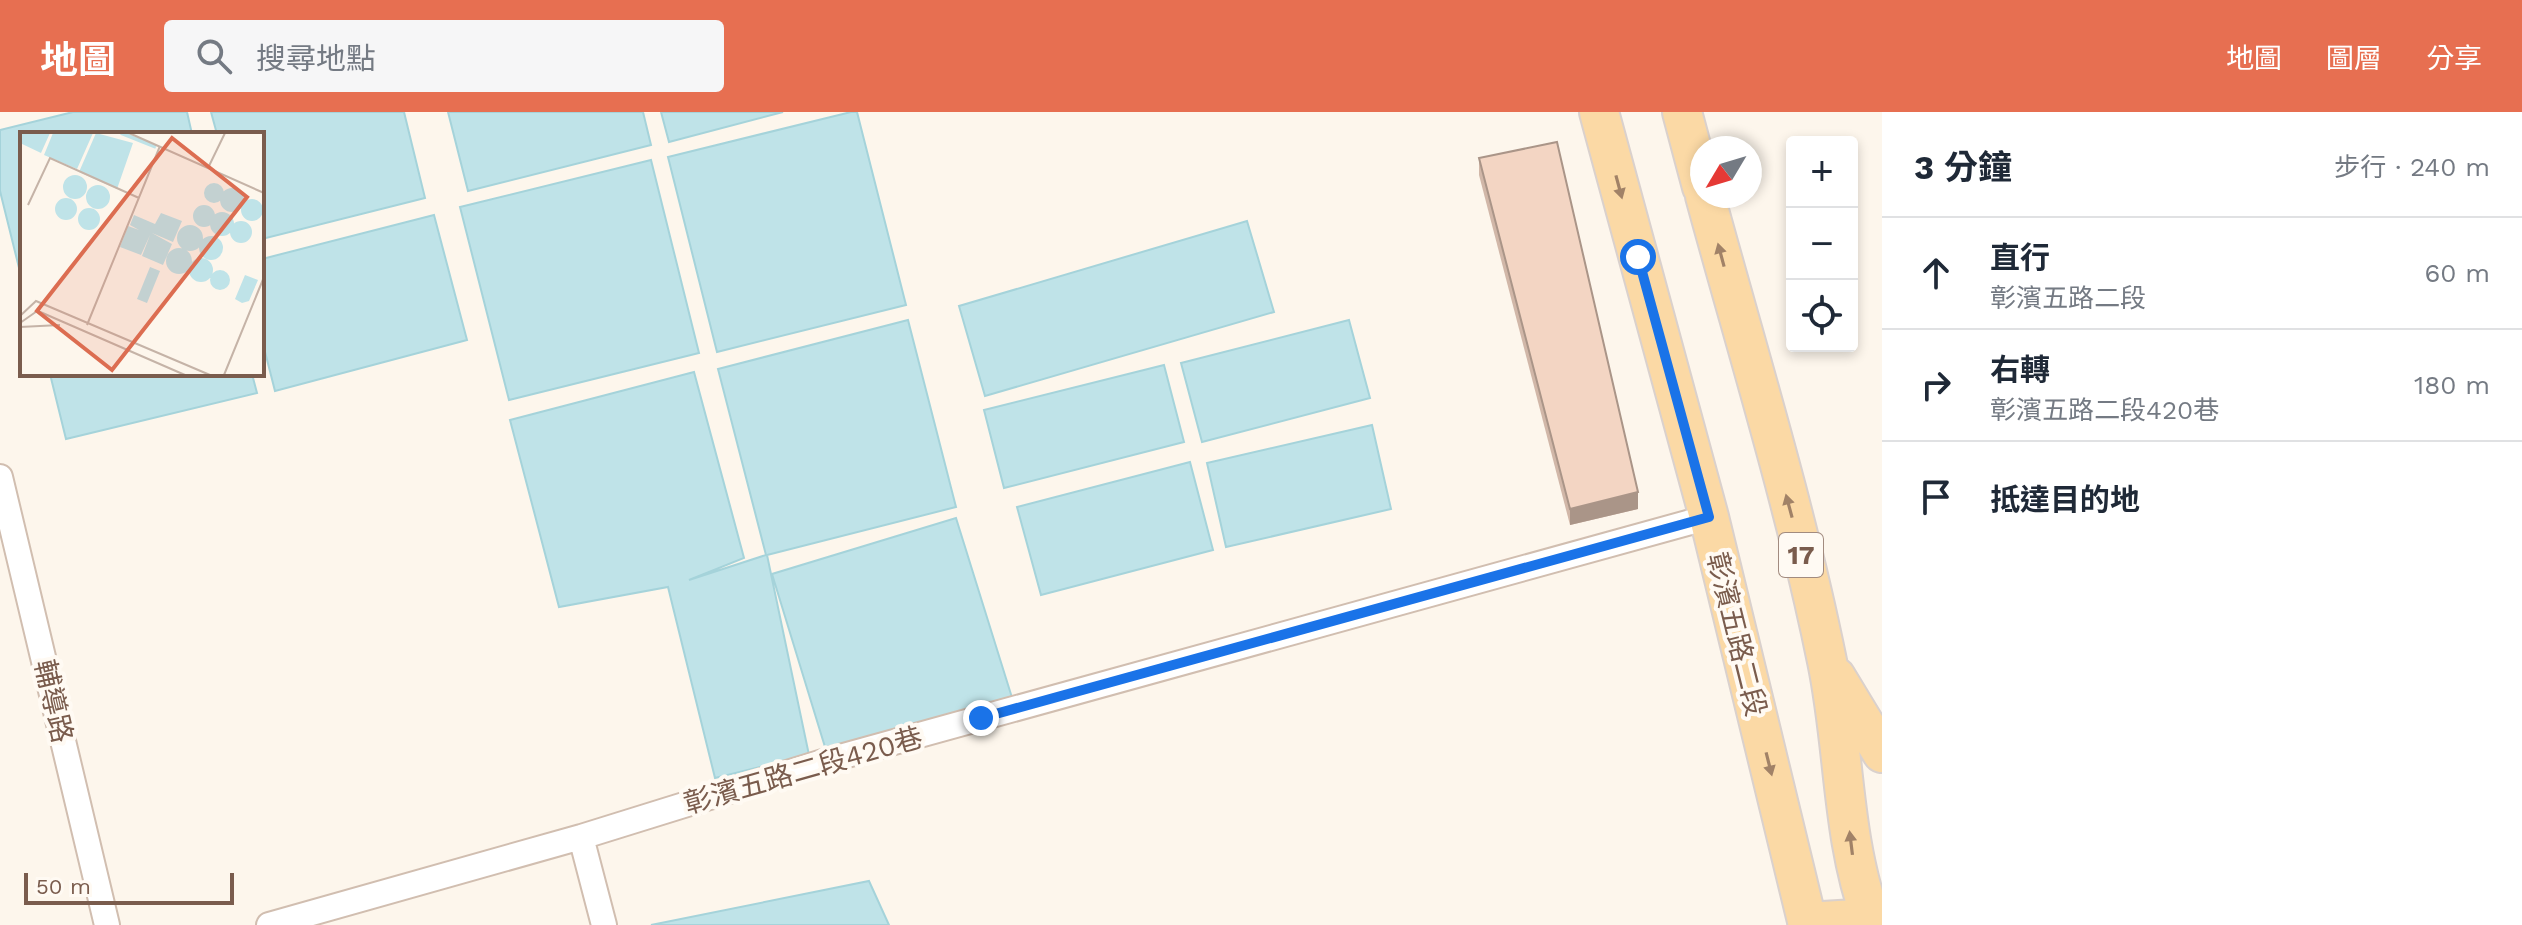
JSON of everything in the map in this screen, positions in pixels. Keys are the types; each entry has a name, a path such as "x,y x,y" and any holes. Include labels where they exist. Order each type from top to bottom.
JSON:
{"main road":[{"name":"彰濱五路二段","path":"1599,112 1709,517 1808,924"},
{"path":"1682,112 1690,142"},
{"name":"17","path":"1708,208 1828,663 1855,876 1876,920 1808,924"},
{"path":"1828,663 1882,753"}],"street":[{"name":"輔導路","path":"0,477 6,524 107,925"},
{"name":"彰濱五路二段420巷","path":"269,925 581,837 829,760 1709,517"},
{"path":"581,837 604,925"}],"water":[{"path":"73,112 187,112 192,132 20,132 20,272 0,191 0,130"},
{"path":"211,112 404,112 425,198 264,238 264,132 216,132"},
{"path":"448,112 643,112 651,145 468,191"},
{"path":"661,112 783,112 669,142"},
{"path":"857,112 906,305 717,352 668,157"},
{"path":"651,160 699,353 509,400 460,207"},
{"path":"434,215 467,340 275,391 264,348 264,258"},
{"path":"1247,221 1274,312 985,396 959,306"},
{"path":"908,320 956,507 767,555 809,755 715,778 668,587 559,607 510,420 694,372 744,558 689,580 766,555 718,369"},
{"path":"1349,320 1370,398 1202,442 1181,363"},
{"path":"1164,365 1184,442 1004,488 984,410"},
{"path":"50,376 253,376 257,393 66,439"},
{"path":"1372,425 1391,509 1226,547 1207,463"},
{"path":"1190,462 1213,550 1041,595 1017,507"},
{"path":"956,518 1014,704 829,760 772,574"},
{"path":"869,881 889,925 651,925"}],"building":[{"path":"1557,142 1638,492 1570,509 1479,158"}],"route":[{"path":"981,718 1709,517 1638,257"}]}
